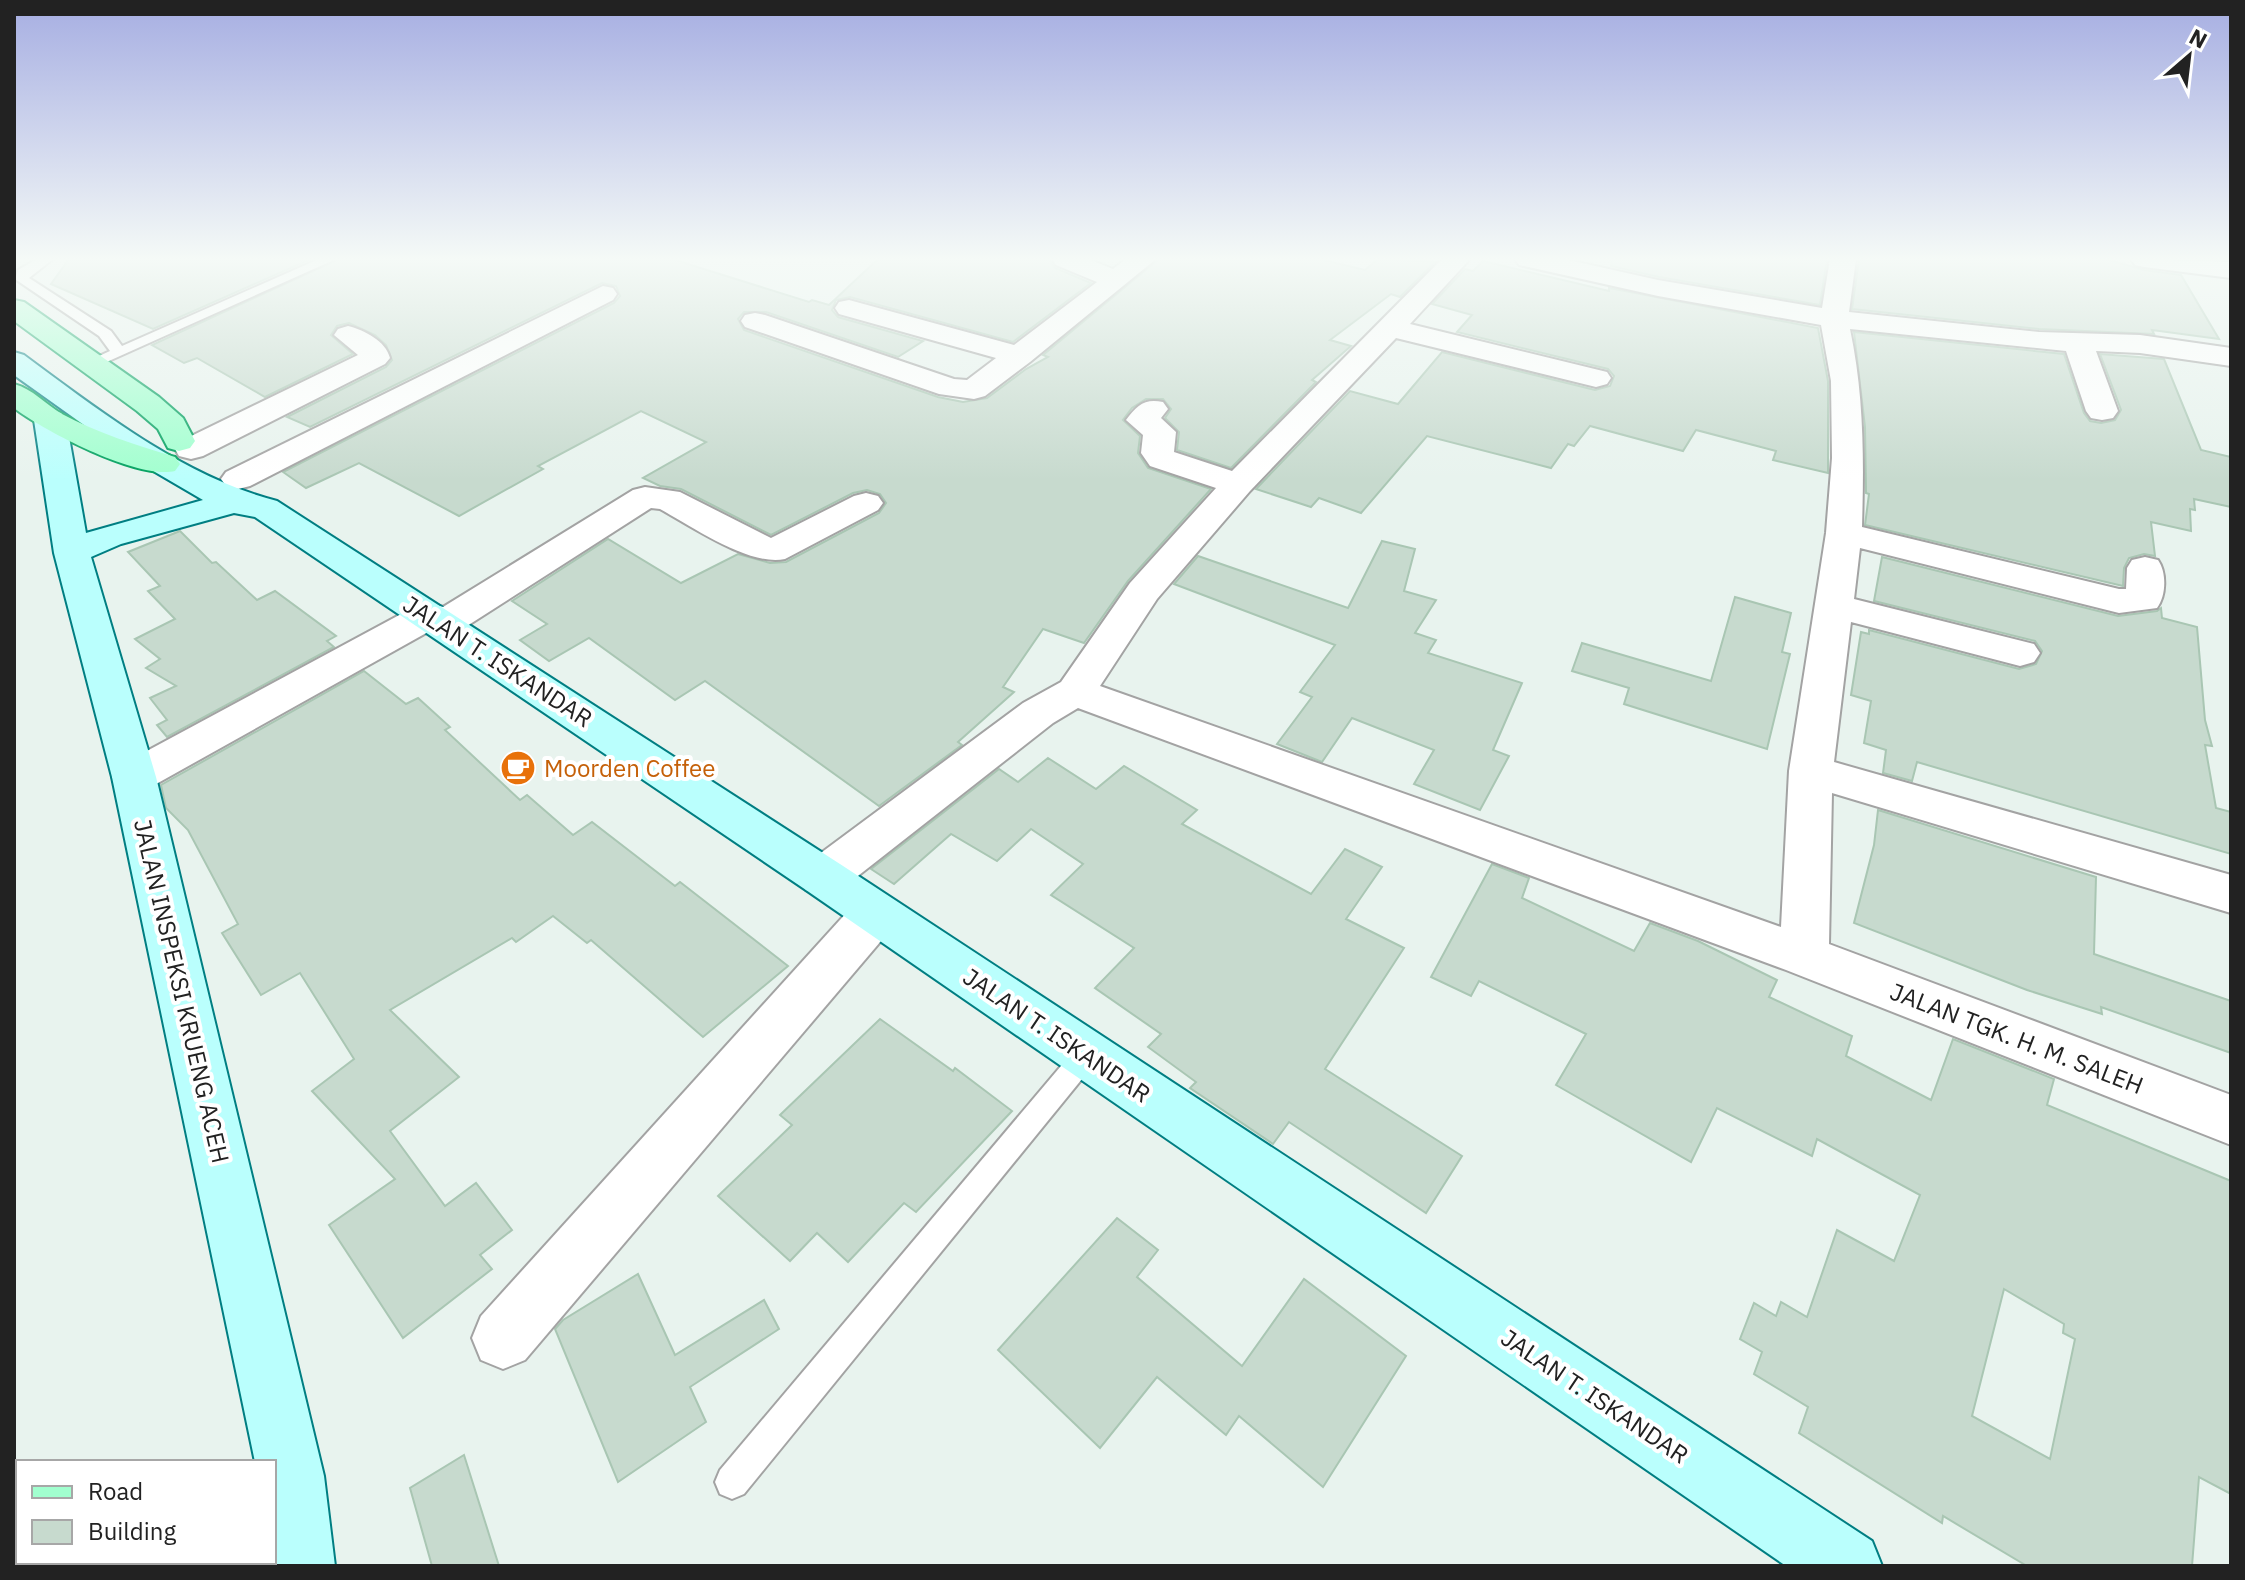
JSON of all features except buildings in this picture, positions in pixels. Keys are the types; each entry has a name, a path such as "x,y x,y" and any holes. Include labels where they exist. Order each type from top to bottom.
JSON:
{"main road":[{"path":"32,406 113,448 177,456 172,425 148,404 47,333"}],"street":[{"path":"90,544 248,495 535,333"},
{"path":"790,333 964,391 984,385 1048,333"},
{"path":"937,333 1020,356"},
{"path":"823,877 1038,713 1075,692 1143,591 1238,484 1383,333"},
{"path":"1411,333 1596,378"},
{"path":"1804,956 1811,771 1844,533 1848,458 1846,381 1837,333"},
{"path":"1958,333 2024,340 2140,344 2231,357"},
{"path":"90,544 177,456 375,358 374,352 348,335"},
{"path":"14,336 177,456"},
{"path":"2078,342 2102,411"},
{"path":"14,361 57,395 177,456"},
{"name":"JALAN INSPEKSI KRUENG ACEH","path":"32,406 90,544 134,777 291,1476 300,1566"},
{"path":"1152,409 1142,420 1160,432 1157,453 1162,459 1238,484"},
{"name":"JALAN T. ISKANDAR","path":"177,456 248,495 435,619 1847,1566"},
{"path":"134,777 435,619 645,497 668,499 730,533 772,551 866,503"},
{"path":"1844,533 2119,601 2144,600 2145,568"},
{"path":"1833,606 2020,653"},
{"name":"JALAN TGK. H. M. SALEH","path":"1075,692 1804,956 2231,1120"},
{"path":"1811,771 2231,894"},
{"path":"503,1338 875,914"}],"lane":[{"path":"104,333 108,342 121,353"},
{"path":"91,365 166,333"},
{"path":"732,1482 1086,1055"}],"place":[{"name":"Moorden Coffee","path":"518,768"}]}
